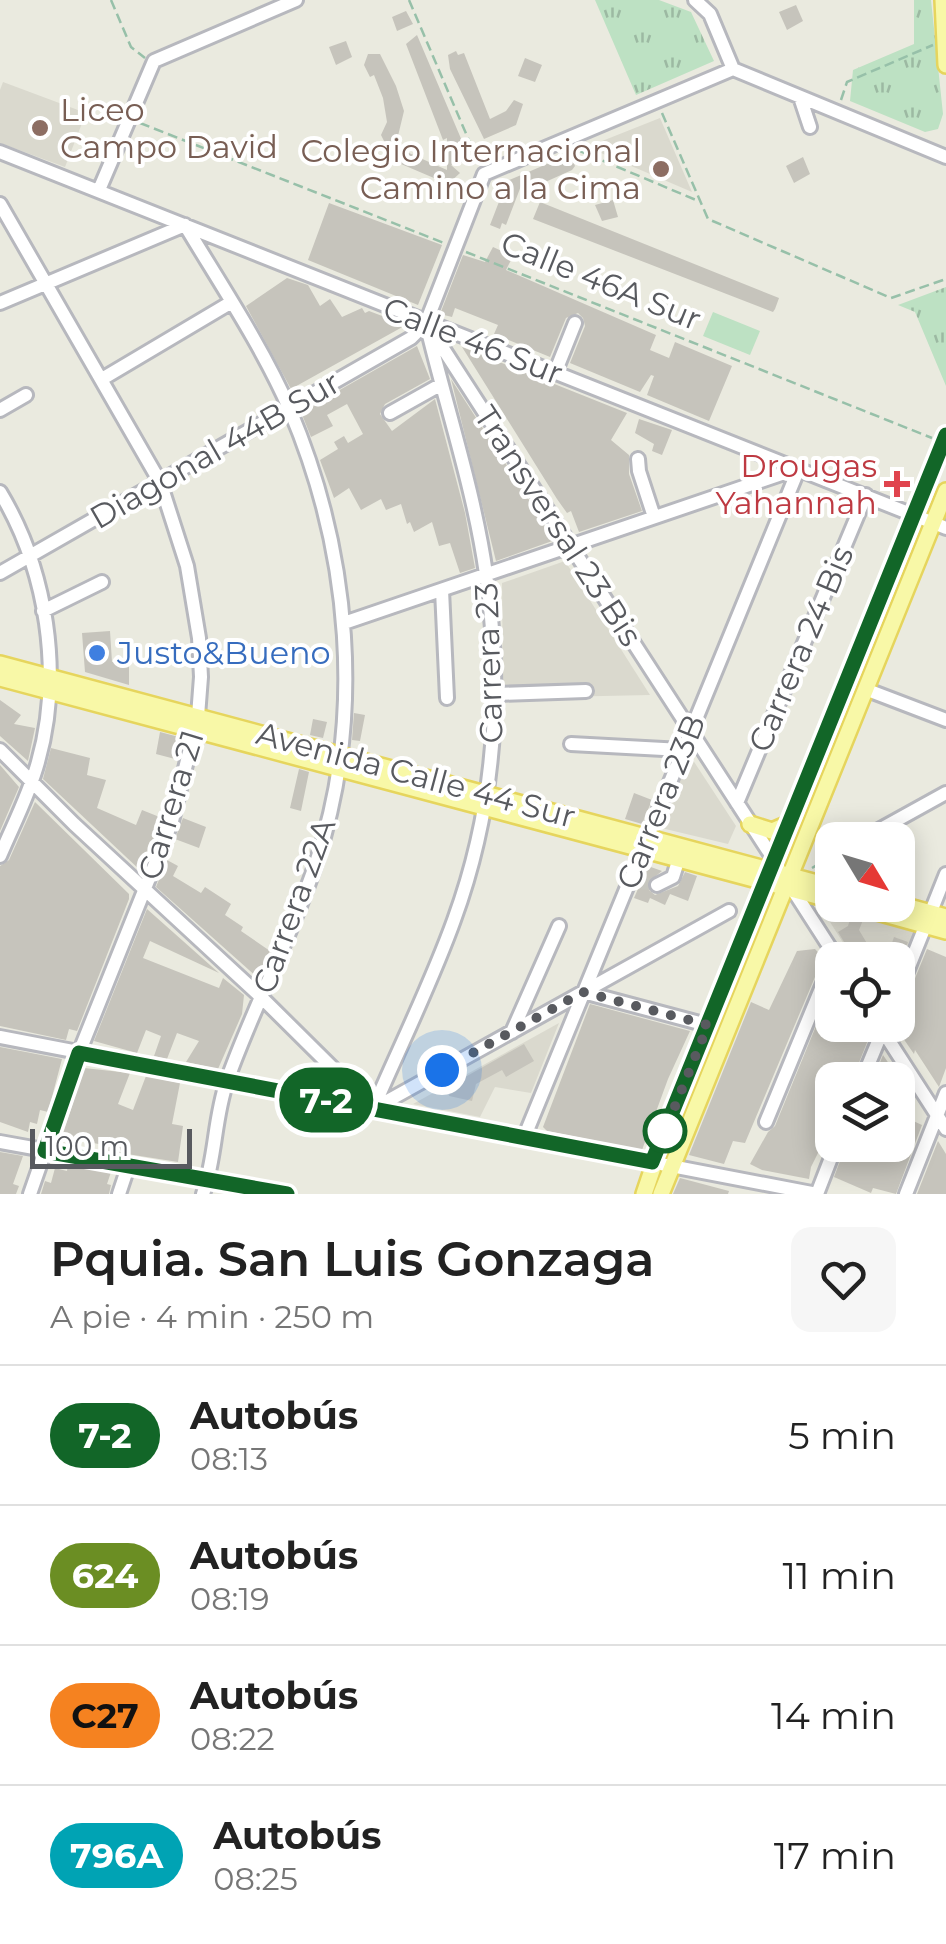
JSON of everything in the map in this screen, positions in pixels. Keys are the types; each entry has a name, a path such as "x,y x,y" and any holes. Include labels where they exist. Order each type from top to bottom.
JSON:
{"main road":[{"path":"943,0 946,65"},
{"path":"661,1194 780,877 788,824 945,439"},
{"path":"644,1194 652,1162 708,1025 780,877 940,525 946,491"},
{"name":"Avenida Calle 44 Sur","path":"0,664 50,684 780,877 815,892"},
{"name":"Avenida Calle 44 Sur","path":"0,678 50,684"},
{"path":"750,824 772,831 788,824"},
{"name":"Avenida Calle 44 Sur","path":"644,842 679,858 815,883"},
{"path":"934,918 946,931"}],"street":[{"path":"100,190 153,64 162,55 296,0"},
{"path":"695,0 707,10 732,69 946,157"},
{"path":"426,323 484,174 732,69"},
{"path":"800,97 810,127"},
{"name":"Calle 46 Sur","path":"0,152 940,525"},
{"name":"Carrera 21","path":"0,204 160,482 175,525 200,638 197,723 172,820 79,1053 30,1194"},
{"path":"0,303 185,226"},
{"name":"Carrera 22A","path":"185,226 289,408 319,500 344,624 346,679 338,760 315,866 226,1081 203,1194"},
{"path":"102,379 230,303"},
{"path":"555,373 575,322"},
{"name":"Carrera 23","path":"373,1109 455,918 485,801 497,694 486,575 464,464 426,323"},
{"name":"Diagonal 44B Sur","path":"0,573 402,344 426,323"},
{"name":"Transversal 23 Bis","path":"426,323 824,942"},
{"path":"390,413 440,384"},
{"path":"0,410 26,395"},
{"path":"638,459 654,517"},
{"path":"344,624 799,468"},
{"name":"Carrera 23B","path":"524,1138 583,992 634,882 644,842 799,468"},
{"path":"0,492 31,555 43,611 50,684 46,731 33,781 0,856"},
{"name":"Carrera 24 Bis","path":"737,803 866,495"},
{"path":"43,611 102,582"},
{"path":"442,590 447,698"},
{"path":"865,689 946,720"},
{"path":"497,694 586,691"},
{"path":"571,744 682,750"},
{"path":"0,750 373,1109"},
{"path":"894,822 946,793"},
{"path":"656,885 673,877 679,858"},
{"path":"915,958 934,918 946,874"},
{"path":"373,1109 729,911"},
{"path":"512,1032 559,926"},
{"path":"583,992 708,1025"},
{"path":"766,1122 815,1006"},
{"path":"0,1038 817,1194 829,1162"},
{"path":"891,1042 946,1130"},
{"path":"906,1194 946,1093"},
{"path":"0,1142 287,1194"},
{"path":"119,1194 130,1164"}],"path":[{"path":"111,0 131,47 153,64"},
{"path":"409,0 484,174"},
{"path":"836,112 848,82 943,41"},
{"path":"658,101 708,220 891,298 946,279"},
{"name":"Calle 46A Sur","path":"130,118 945,439"},
{"path":"560,142 700,202"},
{"path":"809,870 815,866"}],"shaded area":[{"name":"Liceo Campo David","path":"3,82 86,113 65,167 0,143"},
{"name":"Colegio Internacional Camino a la Cima","path":"660,118 692,192 587,147"},
{"path":"565,561 650,695 503,698 502,583"},
{"path":"687,751 736,826 728,844 657,827"},
{"path":"830,922 889,922 918,930 914,942 843,942"},
{"path":"559,1023 531,1093 495,1087 480,1117 413,1104"}],"green space":[{"path":"595,0 659,0 691,12 714,61 636,95"},
{"path":"914,0 931,0 943,114 938,129 925,132 850,101 853,70 914,44"},
{"path":"946,287 946,386 915,312 898,305"},
{"path":"713,312 760,331 750,355 703,336"},
{"path":"761,906 768,909 677,1136 669,1133"}],"building":[{"path":"796,5 803,21 787,30 779,12"},
{"path":"406,11 413,24 397,31 392,17"},
{"path":"417,35 465,148 464,162 451,165 460,173 448,184 394,161 381,135 387,122 383,98 374,75 370,77 364,65 368,54 380,54 396,86 404,111 397,140 400,149 447,170 447,138 443,140 406,44"},
{"path":"346,41 352,57 336,65 329,47"},
{"path":"456,51 458,55 464,53 490,119 506,111 514,100 523,104 516,125 484,139 450,69 448,55"},
{"path":"525,58 542,65 535,82 518,76"},
{"path":"570,154 575,166 572,170 532,188 526,173"},
{"path":"803,157 810,174 794,183 786,166"},
{"path":"526,173 506,225 502,223 500,229 490,225 507,181"},
{"path":"613,200 618,217 602,221 595,205"},
{"path":"540,202 779,298 775,309 773,312 533,219"},
{"path":"329,203 442,245 418,305 308,260"},
{"path":"493,247 513,256 506,270 656,335 650,350 669,358 675,342 732,366 709,421 647,395 654,376 640,392 570,363 585,326 578,313 566,318 550,357 494,334 498,325 455,308 452,317 440,314 463,255 485,262"},
{"path":"287,278 308,285 320,306 330,299 342,317 362,308 365,313 369,311 406,325 291,389 246,306"},
{"path":"417,346 430,379 385,404 380,414 392,431 435,399 475,568 460,573 450,543 439,546 432,522 414,532 401,504 386,510 381,499 361,510 349,488 334,498 320,460 338,449 334,442 344,436 348,443 363,434 347,404 327,415 333,426 311,437 301,412"},
{"path":"462,347 627,413 611,440 629,455 629,474 642,511 579,532 571,511 567,513 557,499"},
{"path":"451,379 555,540 496,561"},
{"path":"639,419 672,430 662,455 652,451 654,444 635,433"},
{"name":"Justo&Bueno","path":"110,631 112,662 129,662 129,685 85,672 82,633"},
{"path":"0,700 21,715 14,724 35,728 28,761 0,736"},
{"path":"354,713 365,715 360,741 352,740"},
{"path":"313,719 327,722 323,738 310,735"},
{"path":"160,732 179,737 175,759 156,754"},
{"path":"51,748 90,758 87,775 106,780 97,808 136,825 142,810 162,818 141,871 43,779"},
{"path":"0,765 19,787 0,831"},
{"path":"299,769 309,772 301,811 290,808"},
{"path":"634,793 652,800 642,824 625,819"},
{"path":"35,802 129,894 77,1031 69,1029 66,1040 0,1026 0,866 9,860"},
{"path":"183,818 206,827 199,848 175,839"},
{"path":"167,860 178,866 173,876 201,893 205,887 231,904 225,915 270,951 258,978 156,887"},
{"path":"648,866 662,871 647,883 655,895 678,886 685,872 697,876 688,901 670,894 665,905 650,898 648,903 634,898"},
{"path":"147,909 219,973 150,941 143,958 219,988 223,978 244,995 242,1014 218,1069 186,1062 199,1041 177,1033 167,1059 154,1056 161,1036 146,1030 137,1053 94,1041"},
{"path":"849,922 862,922 859,930 866,942 844,942 838,932"},
{"path":"815,949 815,977 745,1143 733,1141 724,1164 689,1155 751,1002 769,1010 797,951"},
{"path":"927,949 946,957 946,1068 939,1087 906,1042 915,1042 915,978"},
{"path":"590,1004 690,1031 642,1150 543,1127"},
{"path":"815,1028 815,1042 867,1042 859,1062 815,1062 815,1159 809,1179 750,1164 775,1126"},
{"path":"524,1044 534,1061 506,1077 502,1070 476,1084 472,1101 449,1096 451,1085"},
{"path":"0,1047 62,1059 48,1112 40,1110 37,1124 30,1122 28,1132 0,1122"},
{"path":"84,1068 130,1073 118,1104 133,1110 146,1076 180,1083 172,1124 183,1126 178,1162 108,1151 109,1146 62,1137"},
{"path":"915,1122 922,1125 915,1144"},
{"path":"938,1141 946,1154 946,1194 917,1194"},
{"path":"0,1152 23,1156 13,1184 19,1186 16,1194 0,1194"},
{"path":"840,1162 908,1162 896,1194 873,1188 871,1193 834,1177"},
{"path":"68,1164 111,1172 109,1194 41,1194 45,1181 51,1183 55,1168 67,1171"},
{"path":"680,1178 729,1191 673,1194"}],"tunnel":[{"path":"641,883 657,885"}],"bus line":[{"name":"7-2","path":"287,1194 45,1151 79,1053 652,1162 946,435"}],"place":[{"name":"Liceo Campo David","path":"40,128"},
{"name":"Colegio Internacional Camino a la Cima","path":"661,169"},
{"name":"Drougas Yahannah","path":"897,484"},
{"name":"Justo&Bueno","path":"97,653"}],"route":[{"path":"442,1070 583,992 708,1025 665,1131"}]}
